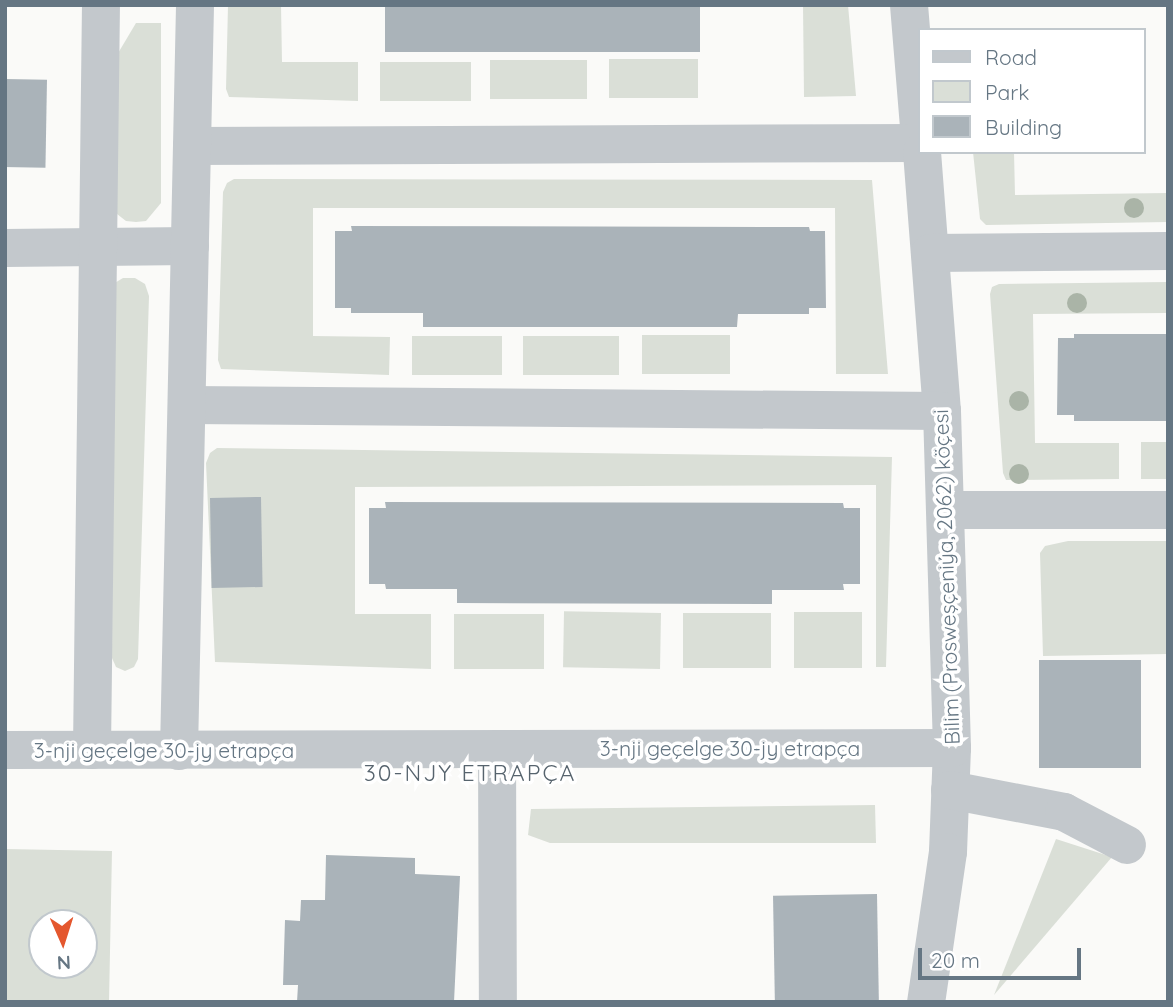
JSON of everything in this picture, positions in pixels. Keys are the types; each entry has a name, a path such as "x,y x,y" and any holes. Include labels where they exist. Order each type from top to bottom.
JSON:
{"street":[{"path":"92,750 101,5"},
{"path":"179,751 195,5"},
{"path":"909,5 918,113"},
{"path":"192,146 918,143"},
{"name":"Bilim (Prosweşçeniýa, 2062) köçesi","path":"922,154 947,510 952,748 948,852 926,1002"},
{"path":"5,248 190,246"},
{"path":"930,253 1168,251"},
{"path":"187,405 942,411"},
{"path":"947,510 1168,510"},
{"name":"3-nji geçelge 30-jy etrapça","path":"5,750 952,748"},
{"path":"497,749 498,1002"},
{"path":"950,790 1064,812 1127,845"}],"green space":[{"path":"228,5 281,5 282,62 358,62 358,101 229,97 226,89"},
{"path":"803,5 848,5 856,96 804,97"},
{"path":"136,23 161,23 161,203 146,221 136,222 126,221 117,214 111,65"},
{"path":"609,59 698,59 698,98 609,98"},
{"path":"490,60 587,60 587,99 490,99"},
{"path":"380,62 471,62 471,101 380,101"},
{"path":"973,154 1014,154 1015,195 1168,193 1168,222 986,225 980,219"},
{"path":"234,179 872,180 888,374 836,374 835,208 313,208 313,336 390,337 389,375 221,369 218,360 223,192 227,183"},
{"path":"123,278 135,278 145,284 149,296 138,659 134,667 125,671 116,667 112,658 113,284"},
{"path":"1168,282 1168,313 1033,314 1035,443 1119,443 1119,479 1006,480 1003,473 990,294 992,287 999,284"},
{"path":"642,335 730,335 730,374 642,374"},
{"path":"412,336 502,336 502,375 412,375"},
{"path":"523,336 619,336 619,375 523,375"},
{"path":"1141,442 1168,442 1168,479 1141,479"},
{"path":"217,448 892,457 886,667 876,667 876,485 355,487 355,614 431,614 431,669 215,662 206,463 210,453"},
{"path":"1068,541 1168,541 1168,654 1043,656 1040,553 1045,546"},
{"path":"564,611 661,613 660,669 563,667"},
{"path":"794,612 862,612 862,668 794,668"},
{"path":"683,613 771,613 771,668 683,668"},
{"path":"454,614 544,614 544,669 454,669"},
{"path":"875,805 876,843 550,843 528,835 531,809"},
{"path":"1056,839 1112,857 994,995"},
{"path":"5,849 112,851 109,1002 5,1002"}],"building":[{"path":"385,5 700,5 700,52 385,52"},
{"path":"5,79 47,80 45,168 5,167"},
{"path":"351,226 809,227 810,231 825,231 826,308 809,308 809,314 738,314 737,327 423,327 423,313 351,313 351,308 335,308 335,231 352,231"},
{"path":"1074,334 1168,334 1168,421 1074,421 1074,415 1057,415 1058,338 1074,338"},
{"path":"261,497 263,587 212,588 210,498"},
{"path":"385,502 843,503 844,508 860,508 860,584 843,584 844,590 772,590 772,604 457,603 457,589 386,589 385,584 369,584 369,508 386,508"},
{"path":"1039,660 1141,660 1141,768 1039,768"},
{"path":"326,855 415,858 415,874 460,876 454,1002 297,1002 298,985 283,985 285,920 300,921 301,900 325,900"},
{"path":"877,894 879,1002 775,1002 773,896"}],"district":[{"name":"30-NJY ETRAPÇA","path":"470,773"}]}
